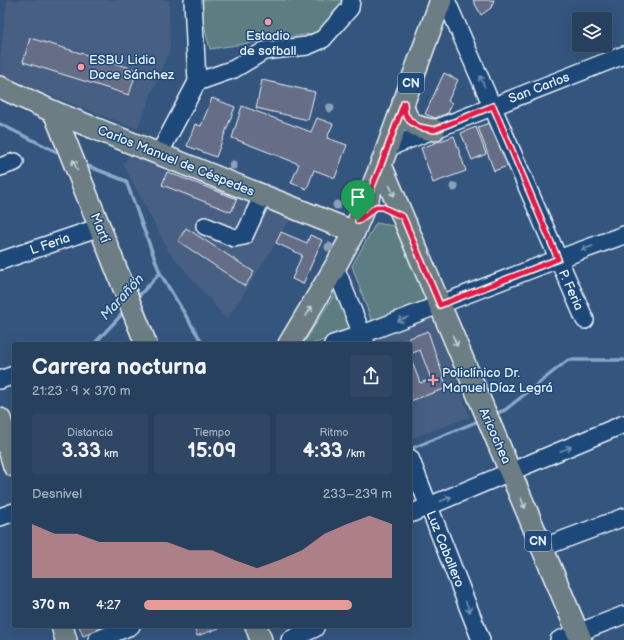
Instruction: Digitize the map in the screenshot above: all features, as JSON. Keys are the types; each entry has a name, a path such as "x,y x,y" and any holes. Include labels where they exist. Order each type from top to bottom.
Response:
{"main road":[{"name":"CN","path":"290,342 335,267 356,226 384,157 441,0"},
{"name":"Carlos Manuel de Céspedes","path":"0,88 54,112 263,196 356,226"},
{"path":"404,103 405,114 410,121 419,127 434,130"},
{"name":"Martí","path":"54,112 145,342"},
{"path":"66,142 92,127"},
{"name":"Aricochea","path":"384,157 403,217 541,548 573,638"},
{"path":"356,226 376,207 382,207 403,217"},
{"path":"0,419 12,459"},
{"path":"63,628 66,640"},
{"path":"257,628 261,640"}],"street":[{"path":"159,154 197,82 193,0"},
{"path":"197,82 234,69 264,51 307,46 323,39 350,8 351,0"},
{"name":"P. Feria","path":"446,0 585,320"},
{"name":"San Carlos","path":"384,157 434,130 624,55"},
{"path":"205,226 234,238 244,236 263,196"},
{"name":"L Feria","path":"0,261 100,227"},
{"path":"346,342 365,339 440,305 624,235"},
{"path":"335,267 365,339"},
{"path":"0,380 12,376"},
{"path":"412,513 624,424"},
{"name":"Luz Caballero","path":"412,465 481,640"},
{"path":"0,517 12,513"},
{"path":"541,548 624,517"},
{"path":"573,638 624,614"},
{"path":"98,640 126,628"},
{"path":"290,640 315,628"}],"shaded area":[{"name":"ESBU Lidia Doce Sánchez","path":"7,0 169,0 170,49 137,129 0,76 0,58"},
{"path":"131,154 167,172 291,219 281,232 276,243 227,320 169,252 123,164"},
{"name":"Policlínico Dr. Manuel Díaz Legrá","path":"432,313 470,417 412,438 412,342 354,342"}],"green space":[{"name":"Estadio de sofball","path":"201,0 346,0 323,32 210,49 201,12"},
{"path":"376,223 394,226 427,301 372,322 352,266"},
{"path":"336,292 353,331 318,342 304,342"}],"building":[{"path":"473,0 494,0 491,8 481,15"},
{"path":"30,38 137,70 129,95 23,62"},
{"path":"444,73 458,80 448,101 452,103 448,113 435,118 425,114"},
{"path":"262,80 315,92 308,120 256,108"},
{"path":"212,98 235,107 216,157 187,146 195,124 201,126"},
{"path":"242,106 311,132 317,118 333,124 327,138 347,145 335,178 314,170 307,189 291,183 299,164 232,138"},
{"path":"498,120 513,164 494,171 478,127"},
{"path":"476,127 486,154 472,160 461,133"},
{"path":"454,136 466,171 433,183 421,148"},
{"path":"167,172 237,199 231,212 162,185"},
{"path":"186,228 254,272 245,286 178,241"},
{"path":"281,232 307,243 310,235 322,240 303,284 292,279 302,255 276,243"},
{"path":"428,331 447,388 412,400 412,361 420,383 431,379 420,350 412,353 412,342 398,342"},
{"path":"80,628 104,628 83,636"},
{"path":"194,628 219,628 197,636"}],"waterway":[{"path":"0,124 63,155"},
{"path":"83,164 126,181 160,273 202,342"},
{"name":"Marañón","path":"136,299 160,273"},
{"name":"Marañón","path":"96,342 125,311"},
{"name":"Marañón","path":"492,415 505,410 568,360 624,360"},
{"name":"Marañón","path":"412,448 481,420"},
{"name":"Marañón","path":"7,422 12,421"}],"place":[{"name":"Estadio de sofball","path":"268,22"},
{"name":"ESBU Lidia Doce Sánchez","path":"81,67"},
{"name":"Policlínico Dr. Manuel Díaz Legrá","path":"433,380"}],"route":[{"path":"404,103 405,114 410,121 419,127 434,130 493,106 558,259 440,305 403,217 382,207 376,207 358,221 404,103"}]}
